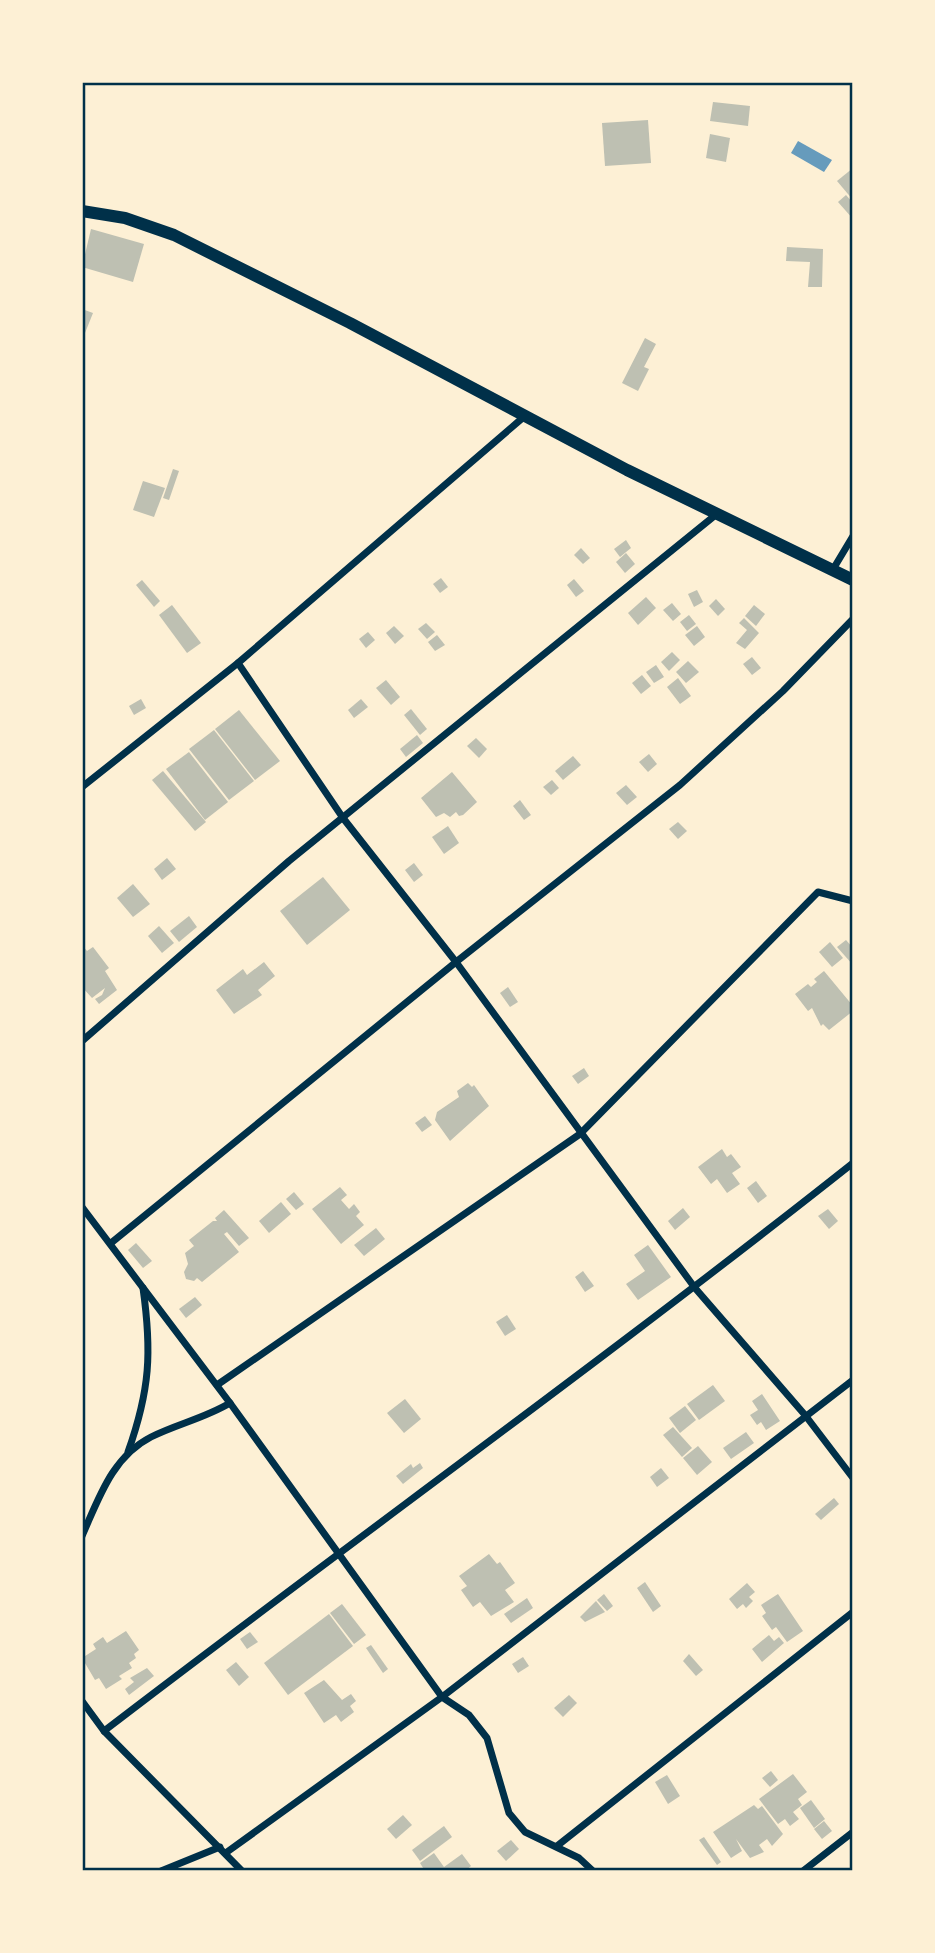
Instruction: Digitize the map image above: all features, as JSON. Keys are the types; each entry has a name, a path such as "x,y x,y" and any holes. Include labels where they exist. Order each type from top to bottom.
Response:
{"main road":[{"path":"82,211 125,218 174,235 526,415 627,470 853,580"}],"street":[{"path":"82,788 238,663 526,415"},
{"path":"82,1041 343,818 718,512"},
{"path":"832,571 853,536"},
{"path":"111,1244 456,962 680,785 783,691 853,619"},
{"path":"238,663 343,818 456,962 695,1288 804,1415 853,1478"},
{"path":"217,1385 580,1134 818,892 853,901"},
{"path":"104,1731 336,1553 695,1288 853,1163"},
{"path":"82,1207 217,1385 442,1698 470,1715 487,1738 509,1813 525,1832 546,1844 557,1846 593,1871"},
{"path":"128,1452 141,1415 148,1372 150,1341 142,1286"},
{"path":"161,1871 223,1849 442,1698 804,1415 853,1380"},
{"path":"82,1536 107,1479 128,1452 152,1436 207,1416 230,1403"},
{"path":"557,1846 853,1612"},
{"path":"82,1702 104,1731 242,1871"},
{"path":"803,1871 853,1832"}],"water":[{"path":"798,141 832,160 824,172 791,153"}],"building":[{"path":"713,102 750,106 748,126 710,121"},
{"path":"648,120 651,163 605,166 602,123"},
{"path":"710,134 730,138 726,162 706,158"},
{"path":"853,168 853,200 837,181"},
{"path":"846,195 853,203 853,219 838,202"},
{"path":"91,229 144,244 133,282 82,267"},
{"path":"787,247 823,249 822,287 808,287 810,262 786,261"},
{"path":"82,309 93,313 85,333 82,332"},
{"path":"645,338 656,344 644,367 649,369 638,391 622,383"},
{"path":"173,469 179,471 169,500 163,498"},
{"path":"143,481 165,488 154,517 133,510"},
{"path":"626,540 631,548 620,557 614,549"},
{"path":"581,548 590,558 583,564 574,555"},
{"path":"626,553 635,564 625,573 616,562"},
{"path":"441,578 448,587 440,593 433,584"},
{"path":"574,579 584,591 576,597 567,585"},
{"path":"142,580 160,601 154,607 136,585"},
{"path":"697,590 703,602 694,607 688,594"},
{"path":"646,597 656,608 638,625 628,613"},
{"path":"716,599 725,609 718,616 709,606"},
{"path":"672,603 681,614 673,621 663,610"},
{"path":"172,605 201,643 187,653 159,615"},
{"path":"754,605 765,614 756,626 745,616"},
{"path":"689,615 696,624 687,631 680,622"},
{"path":"744,618 759,633 745,649 736,643 747,630 739,623"},
{"path":"426,623 435,632 427,639 418,629"},
{"path":"394,626 404,636 395,644 386,633"},
{"path":"697,626 705,637 694,646 685,635"},
{"path":"368,632 375,640 366,648 359,639"},
{"path":"437,635 445,645 435,651 428,642"},
{"path":"672,652 680,660 669,671 661,662"},
{"path":"752,657 761,668 752,675 743,664"},
{"path":"688,661 699,672 686,683 676,672"},
{"path":"656,665 664,677 654,683 646,672"},
{"path":"642,675 651,686 641,694 632,683"},
{"path":"678,678 691,696 680,704 667,687"},
{"path":"386,680 400,697 391,705 376,688"},
{"path":"141,699 146,708 134,715 129,706"},
{"path":"361,699 368,707 354,718 348,710"},
{"path":"411,709 427,729 420,735 404,715"},
{"path":"239,710 280,761 255,780 215,729"},
{"path":"214,730 254,781 229,800 189,749"},
{"path":"417,735 423,743 406,757 400,749"},
{"path":"476,738 487,749 479,758 467,746"},
{"path":"189,752 228,802 205,820 166,769"},
{"path":"649,754 657,764 648,772 639,762"},
{"path":"573,756 581,765 563,780 555,771"},
{"path":"163,771 206,822 195,831 152,780"},
{"path":"452,772 477,802 463,815 459,816 456,812 450,817 444,813 436,817 421,798"},
{"path":"552,780 559,788 551,795 543,787"},
{"path":"626,785 637,797 627,805 616,793"},
{"path":"520,800 531,815 524,820 513,806"},
{"path":"678,822 687,831 678,839 669,829"},
{"path":"448,826 459,843 444,854 432,837"},
{"path":"167,858 176,869 162,880 154,869"},
{"path":"414,863 423,875 414,882 405,870"},
{"path":"323,877 350,910 307,945 280,911"},
{"path":"133,884 150,904 133,917 117,898"},
{"path":"189,916 197,927 179,942 170,931"},
{"path":"159,926 174,943 162,953 148,936"},
{"path":"846,940 853,948 853,965 837,947"},
{"path":"830,942 843,958 832,967 819,952"},
{"path":"82,945 87,951 93,947 109,968 105,971 117,990 99,1004 95,999 102,995 105,988 92,998 82,987"},
{"path":"264,962 275,976 258,990 262,995 234,1014 216,990 243,969 247,975"},
{"path":"824,971 853,1006 853,1011 829,1030 823,1024 821,1026 812,1008 808,1011 795,994 808,984 811,987 817,982 814,979"},
{"path":"508,987 518,1002 510,1007 500,993"},
{"path":"584,1068 589,1076 578,1084 572,1076"},
{"path":"468,1083 472,1087 474,1085 489,1106 450,1141 435,1120 437,1112 459,1097 457,1091"},
{"path":"425,1116 432,1125 422,1132 415,1123"},
{"path":"722,1149 727,1157 731,1154 741,1167 732,1173 740,1184 727,1193 717,1179 711,1184 698,1167"},
{"path":"756,1181 767,1196 758,1203 747,1188"},
{"path":"340,1187 347,1195 341,1200 349,1209 354,1204 360,1212 356,1216 364,1225 341,1244 312,1209"},
{"path":"294,1192 304,1204 296,1210 286,1199"},
{"path":"281,1202 291,1214 269,1233 259,1221"},
{"path":"683,1208 690,1217 675,1230 668,1221"},
{"path":"828,1209 838,1221 829,1229 818,1216"},
{"path":"224,1210 249,1238 239,1246 227,1232 224,1234 239,1252 202,1282 197,1278 194,1281 186,1279 184,1272 188,1264 185,1253 194,1246 189,1240 213,1221 217,1221 215,1218"},
{"path":"376,1228 385,1239 364,1256 354,1245"},
{"path":"136,1243 152,1261 143,1268 128,1250"},
{"path":"648,1245 671,1277 638,1300 626,1284 645,1271 634,1255"},
{"path":"583,1271 594,1286 585,1292 575,1277"},
{"path":"195,1297 202,1305 186,1318 179,1309"},
{"path":"507,1315 516,1329 505,1336 496,1322"},
{"path":"713,1385 725,1401 699,1420 687,1404"},
{"path":"762,1394 780,1421 766,1430 761,1422 757,1425 750,1415 758,1410 752,1401"},
{"path":"405,1399 421,1419 404,1433 387,1413"},
{"path":"685,1406 696,1420 680,1433 669,1418"},
{"path":"673,1427 692,1448 682,1457 663,1435"},
{"path":"746,1432 754,1443 731,1459 723,1448"},
{"path":"698,1446 712,1462 697,1475 683,1458"},
{"path":"420,1463 423,1468 403,1484 396,1476 411,1464 413,1468"},
{"path":"661,1468 669,1478 657,1487 650,1477"},
{"path":"834,1498 839,1504 821,1520 815,1514"},
{"path":"489,1554 497,1564 500,1562 515,1583 505,1590 514,1602 491,1616 480,1602 473,1607 461,1590 467,1586 459,1576"},
{"path":"645,1582 661,1606 653,1612 637,1588"},
{"path":"747,1583 755,1592 749,1597 753,1601 746,1608 743,1604 737,1609 729,1599"},
{"path":"604,1594 613,1606 607,1611 597,1600"},
{"path":"778,1594 803,1631 787,1642 776,1627 772,1630 762,1616 766,1613 761,1605"},
{"path":"527,1598 533,1608 511,1623 504,1614"},
{"path":"596,1601 605,1612 585,1622 580,1617"},
{"path":"342,1604 366,1635 354,1644 330,1613"},
{"path":"329,1614 353,1646 288,1695 264,1663"},
{"path":"126,1631 139,1650 134,1654 136,1658 129,1663 132,1668 119,1676 122,1679 106,1689 99,1678 95,1680 82,1658 96,1649 93,1644 103,1637 107,1643"},
{"path":"250,1632 258,1642 247,1649 240,1639"},
{"path":"769,1635 774,1641 779,1637 784,1643 762,1662 752,1649"},
{"path":"371,1645 388,1669 383,1673 366,1648"},
{"path":"689,1654 703,1670 696,1676 683,1661"},
{"path":"523,1657 529,1666 518,1673 512,1664"},
{"path":"236,1662 249,1677 239,1686 226,1670"},
{"path":"147,1668 154,1676 129,1695 125,1689 134,1682 130,1678"},
{"path":"324,1680 342,1700 351,1694 356,1701 350,1706 354,1712 341,1722 336,1715 324,1723 304,1693"},
{"path":"569,1695 577,1703 563,1717 554,1708"},
{"path":"771,1771 778,1780 770,1787 762,1778"},
{"path":"793,1774 807,1792 798,1799 802,1805 793,1812 799,1819 790,1826 785,1819 778,1824 759,1799"},
{"path":"667,1775 680,1796 668,1804 655,1782"},
{"path":"811,1800 825,1819 814,1828 800,1808"},
{"path":"754,1805 758,1809 762,1806 783,1834 772,1846 767,1839 759,1845 764,1852 750,1858 736,1839 742,1851 731,1858 713,1832"},
{"path":"403,1815 412,1825 396,1839 387,1829"},
{"path":"824,1821 832,1831 822,1839 814,1829"},
{"path":"444,1826 452,1837 420,1861 412,1850"},
{"path":"704,1837 721,1862 717,1865 699,1840"},
{"path":"511,1840 519,1849 506,1861 497,1851"},
{"path":"434,1853 444,1867 462,1854 471,1866 465,1871 425,1871 420,1863"}]}
